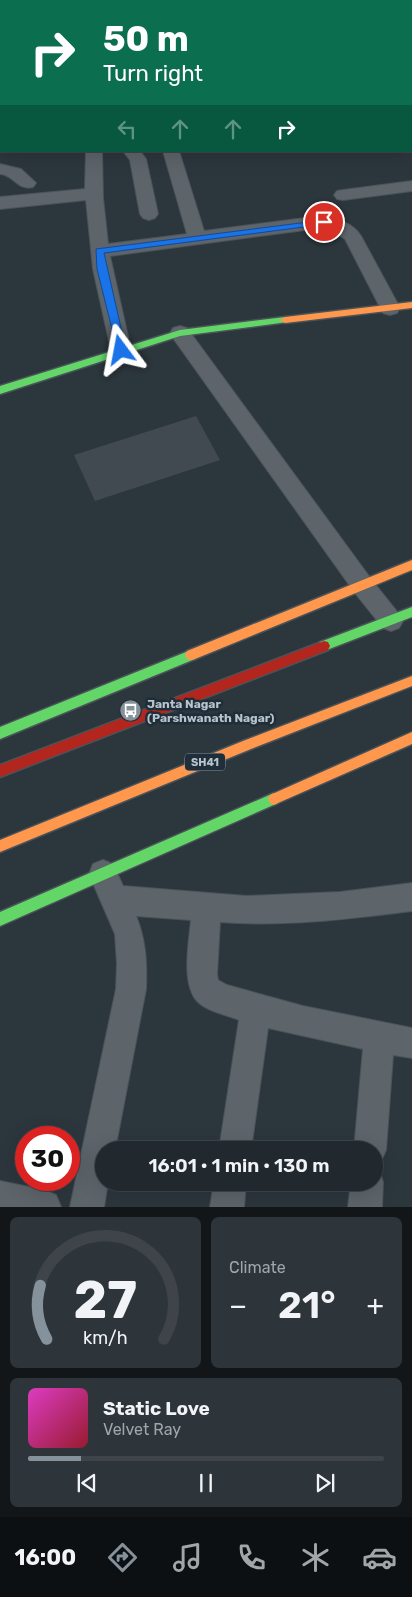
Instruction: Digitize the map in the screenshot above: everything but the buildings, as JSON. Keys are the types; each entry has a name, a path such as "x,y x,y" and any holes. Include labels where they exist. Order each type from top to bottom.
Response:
{"street":[{"path":"94,152 94,194 99,251 121,350"},
{"path":"132,152 138,159 149,214"},
{"path":"171,152 197,238"},
{"path":"0,170 11,170 18,173 26,183"},
{"path":"343,195 412,186"},
{"path":"0,203 94,194"},
{"path":"99,251 313,223 335,223 344,227 352,236 390,308"},
{"path":"0,390 121,350 180,333 412,305"},
{"path":"180,333 363,586 391,621"},
{"path":"0,733 363,586 412,564"},
{"path":"0,771 412,612"},
{"name":"SH41","path":"0,846 247,745 412,681"},
{"path":"0,919 108,887 412,738"},
{"path":"108,887 207,908 246,910 340,906 412,897"},
{"path":"87,1207 131,989 132,964 129,934 108,887"},
{"path":"207,908 201,977 207,990 216,997 256,1010 412,1043"},
{"path":"236,1141 256,1010"},
{"path":"371,1141 379,1036"},
{"path":"226,1207 229,1191"},
{"path":"365,1207 366,1191"},
{"path":"0,1198 44,1207"}],"traffic: fast":[{"path":"0,390 180,333 285,320"},
{"path":"324,646 412,612"},
{"path":"0,733 191,655"},
{"path":"0,919 274,799"}],"traffic: slow":[{"path":"285,320 412,305"},
{"path":"191,655 412,565"},
{"path":"0,846 247,745 412,681"},
{"path":"274,799 412,738"}],"traffic: jam":[{"path":"0,771 324,646"}],"place":[{"name":"Janta Nagar (Parshwanath Nagar)","path":"131,711"}],"route":[{"path":"121,350 99,251 324,222"}]}
